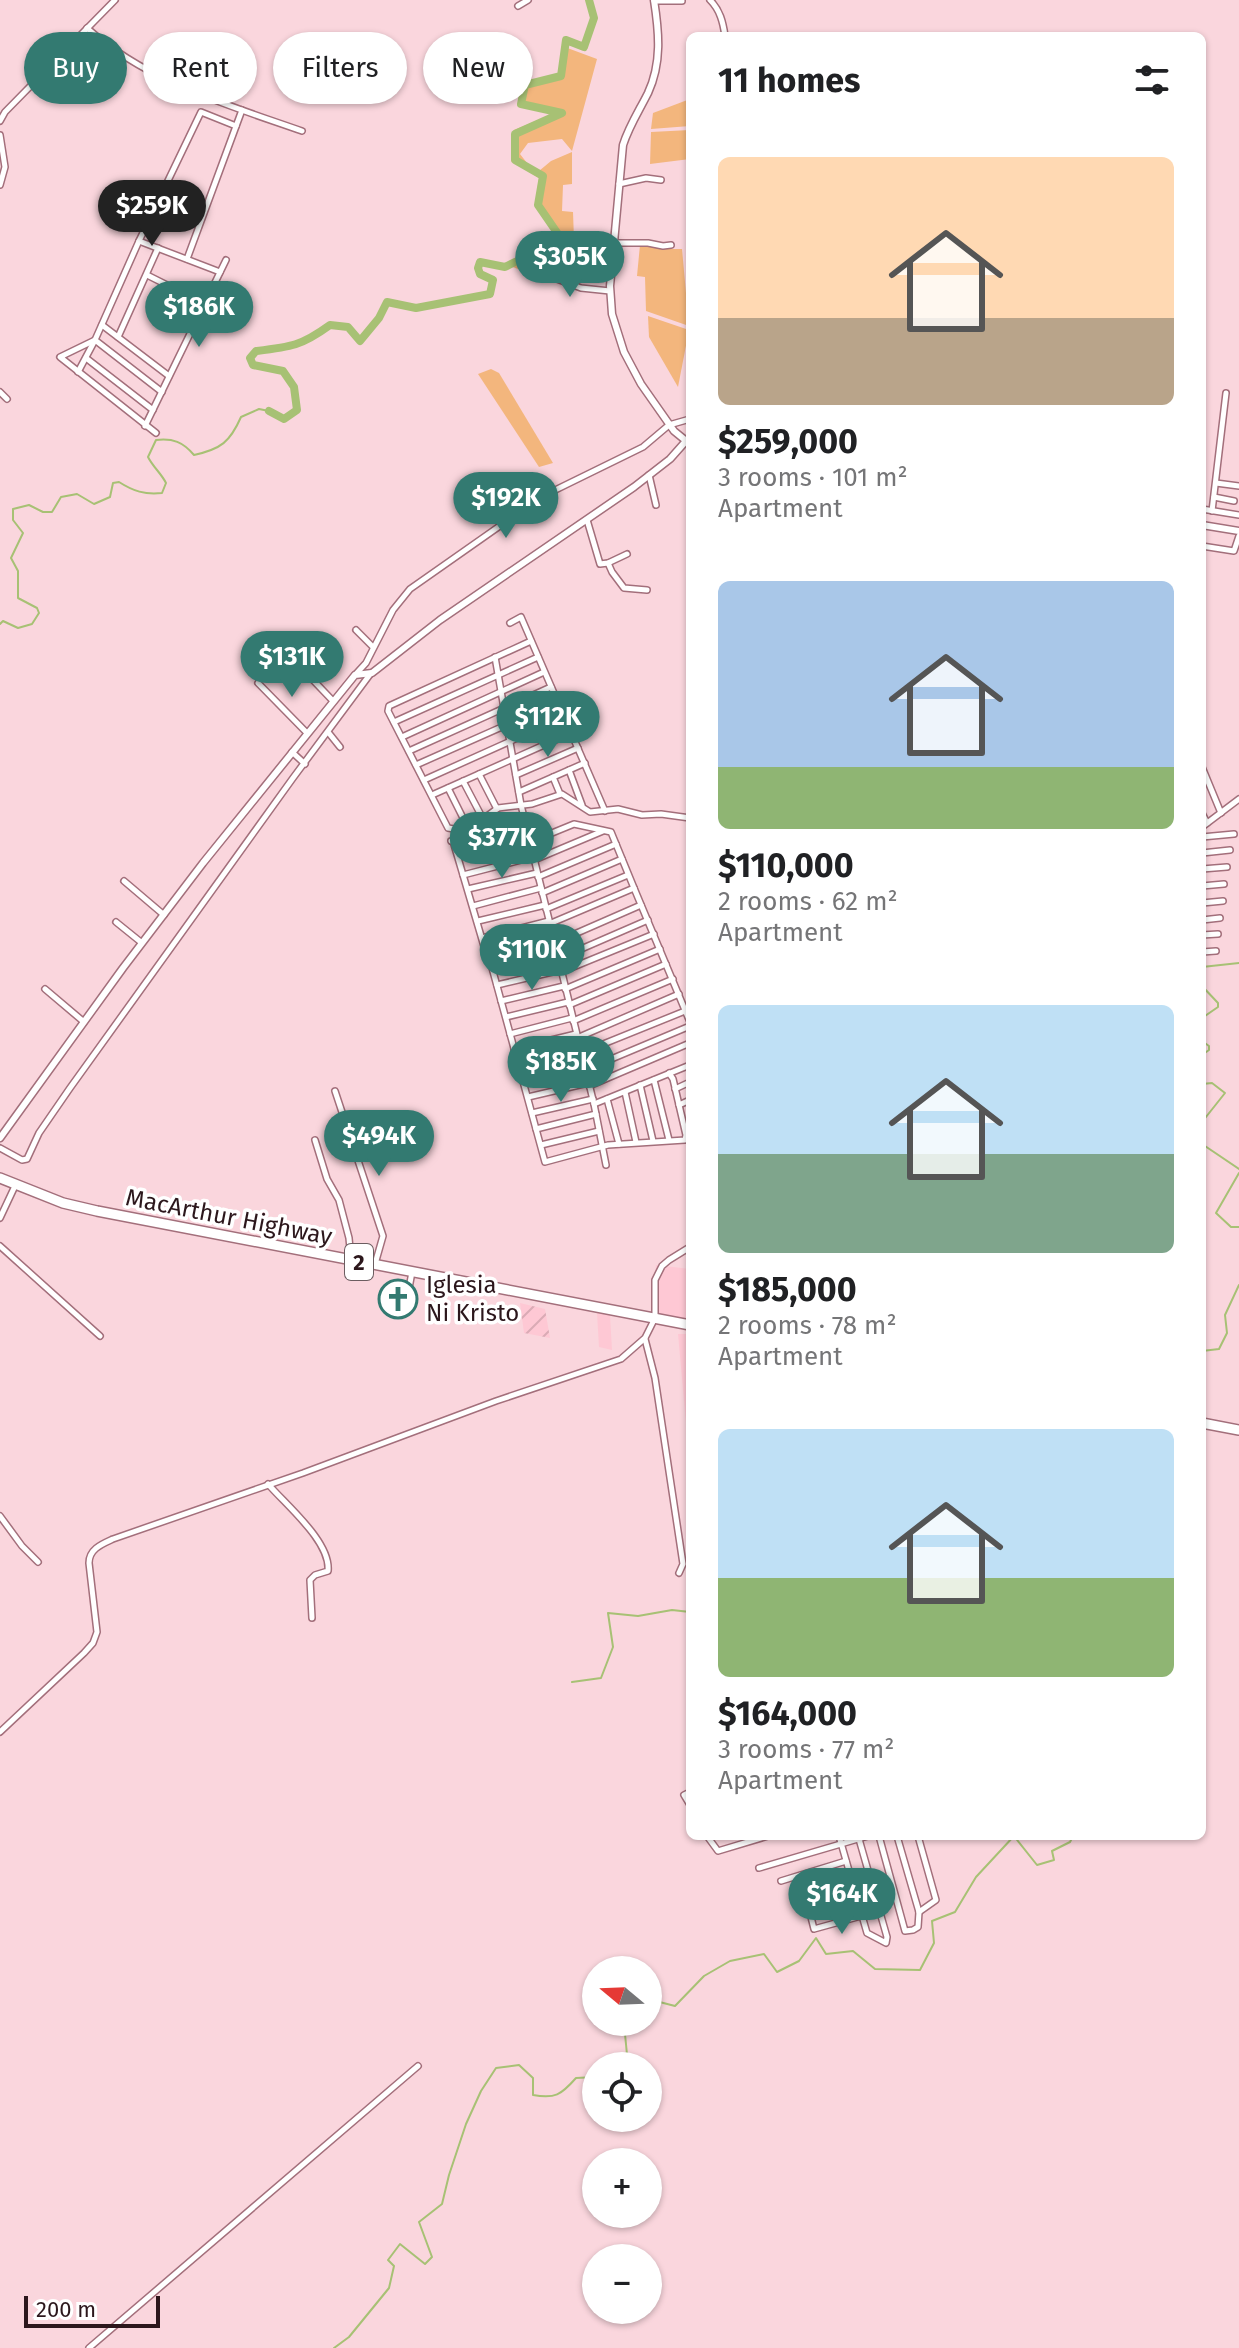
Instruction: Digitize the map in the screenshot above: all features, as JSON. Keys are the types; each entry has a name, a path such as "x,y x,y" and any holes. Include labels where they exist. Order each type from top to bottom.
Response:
{"highway":[{"name":"MacArthur Highway","path":"0,1178 63,1203 97,1211 686,1324"},
{"path":"1206,1424 1239,1430"}],"street":[{"path":"0,121 5,112 115,0"},
{"path":"518,6 528,0"},
{"path":"682,1 654,0 659,54 656,73 625,138 618,184 610,291 612,314 624,352 648,396 669,425 686,440"},
{"path":"710,0 717,7 724,32"},
{"path":"87,28 152,73 208,99 302,131"},
{"path":"187,259 242,110"},
{"path":"78,372 201,112 236,126"},
{"path":"0,135 5,163 0,185"},
{"path":"618,184 648,178 661,180"},
{"path":"139,241 220,272"},
{"path":"613,243 671,245"},
{"path":"118,337 158,248"},
{"path":"592,260 612,259"},
{"path":"145,426 226,260"},
{"path":"538,272 581,288 610,291"},
{"path":"147,275 205,304"},
{"path":"102,325 169,376"},
{"path":"95,340 60,357 156,433"},
{"path":"95,340 162,392"},
{"path":"86,358 153,410"},
{"path":"0,392 7,399"},
{"path":"1212,511 1226,393"},
{"path":"0,1138 142,943 366,663 393,610 410,589 541,497 643,447 669,425 686,420"},
{"path":"0,1148 22,1160 27,1159 39,1133 70,1088 372,673 440,620 649,475 686,444"},
{"path":"649,475 656,505"},
{"path":"1216,483 1239,486"},
{"path":"1214,497 1234,501"},
{"path":"1206,510 1239,515"},
{"path":"587,520 601,565 627,554"},
{"path":"1206,526 1239,534 1234,551 1206,547"},
{"path":"608,563 614,576 626,589 647,590"},
{"path":"510,623 521,617 605,811"},
{"path":"356,630 373,647"},
{"path":"531,641 389,706 388,711 448,828 467,826 497,809 532,804 560,794 565,794 590,812 618,809 642,815 686,817"},
{"path":"495,657 521,805 594,1102 606,1165"},
{"path":"394,722 538,657"},
{"path":"402,737 544,672"},
{"path":"355,675 372,673"},
{"path":"312,679 333,701"},
{"path":"258,683 307,733"},
{"path":"409,751 551,687"},
{"path":"416,765 558,702"},
{"path":"424,780 564,717"},
{"path":"328,732 340,747"},
{"path":"432,795 571,733"},
{"path":"516,775 578,748"},
{"path":"292,752 305,764"},
{"path":"519,792 585,763"},
{"path":"569,770 583,806"},
{"path":"479,774 497,809"},
{"path":"553,777 560,794"},
{"path":"1206,777 1221,813"},
{"path":"463,781 483,819"},
{"path":"448,788 467,826"},
{"path":"1206,824 1239,799"},
{"path":"525,823 452,841 493,970 545,1162 603,1146 686,1138 669,1073"},
{"path":"458,856 530,841 574,824 611,832 685,1011 580,1052 519,1065"},
{"path":"463,875 534,859 604,830"},
{"path":"1206,837 1234,834"},
{"path":"468,889 538,875 616,844"},
{"path":"1206,853 1230,850"},
{"path":"473,906 542,891 622,859"},
{"path":"1206,869 1227,867"},
{"path":"478,921 546,907 628,875"},
{"path":"124,881 164,915"},
{"path":"1206,886 1224,884"},
{"path":"482,938 549,922 634,888"},
{"path":"1206,903 1223,901"},
{"path":"488,953 553,940 642,905"},
{"path":"1206,920 1220,918"},
{"path":"493,970 557,956 648,920"},
{"path":"116,922 142,943"},
{"path":"497,985 561,971 654,934"},
{"path":"1206,935 1218,934"},
{"path":"501,1001 565,987 660,949"},
{"path":"1206,952 1216,951"},
{"path":"506,1017 569,1004 666,964"},
{"path":"510,1034 573,1019 673,979"},
{"path":"45,989 84,1022"},
{"path":"514,1049 577,1036 679,994"},
{"path":"523,1081 584,1068 686,1026"},
{"path":"528,1097 588,1085 686,1045"},
{"path":"532,1113 607,1099 686,1067"},
{"path":"654,1080 669,1140"},
{"path":"675,1089 686,1084"},
{"path":"640,1085 653,1141"},
{"path":"335,1091 383,1236 374,1265"},
{"path":"625,1092 636,1142"},
{"path":"607,1099 619,1144"},
{"path":"679,1105 686,1102"},
{"path":"536,1129 596,1114"},
{"path":"541,1145 599,1131"},
{"path":"315,1140 327,1179 339,1200 349,1238 351,1261"},
{"path":"0,1218 16,1185"},
{"path":"0,1246 100,1336"},
{"path":"0,1732 96,1639 89,1563 94,1550 113,1539 621,1359 645,1338 655,1318 658,1275 669,1260 686,1249"},
{"path":"405,1310 412,1272"},
{"path":"645,1338 655,1378 683,1564 679,1573"},
{"path":"268,1484 307,1527 325,1554 328,1571 310,1580 312,1618"},
{"path":"0,1516 38,1562"},
{"path":"710,1840 718,1851 755,1840"},
{"path":"840,1840 867,1933 886,1943 887,1937 859,1840"},
{"path":"759,1868 855,1840"},
{"path":"880,1840 905,1931 918,1927 919,1912 898,1840"},
{"path":"919,1840 936,1900 919,1912"},
{"path":"781,1881 846,1861"},
{"path":"851,1879 805,1893 809,1911 814,1929 861,1916"},
{"path":"809,1911 856,1897"},
{"path":"89,2348 418,2066"}],"shaded area":[{"path":"562,46 597,59 572,151 562,139 528,143 520,154 539,171 551,161 572,152 572,184 563,185 562,211 573,212 575,267 560,269 550,281 505,264 532,254 560,262 566,250 535,205 539,178 511,161 514,130 553,114 518,104 533,104 533,80 559,74"},
{"path":"686,101 686,126 651,129 653,113"},
{"path":"686,130 686,160 650,164 651,132"},
{"path":"653,243 669,249 682,249 686,325 646,311 645,277 637,276 640,245"},
{"path":"648,316 686,329 678,387 649,337"},
{"path":"491,369 499,373 553,463 539,467 478,374"},
{"path":"656,1265 686,1269 686,1319 651,1313"},
{"path":"520,1303 545,1309 550,1338 524,1333"},
{"path":"597,1313 610,1315 612,1350 599,1347"},
{"path":"678,1334 686,1334 686,1423"}],"waterway":[{"path":"269,411 284,419 297,410 294,387 283,371 253,365 250,358 256,351 295,344 330,325 348,327 360,341 379,318 387,302 416,308 490,294 493,280 480,274 480,262 505,267 534,257 563,266 569,250 538,205 543,176 515,160 515,134 562,113 521,104 525,85 561,76 566,40 584,47 594,18 589,0"},
{"path":"0,624 3,621 18,628 32,624 39,613 37,608 18,598 18,571 11,558 23,533 13,520 13,509 29,505 43,512 52,512 61,497 77,494 94,504 110,497 113,483 119,482 139,492 162,493 166,483 148,457 156,440 177,442 194,455 203,453 224,443 241,417 259,409 269,411"},
{"path":"1206,967 1239,963"},
{"path":"1206,990 1218,1003 1218,1007 1206,1015"},
{"path":"1206,1044 1209,1046 1206,1052"},
{"path":"1206,1084 1212,1083 1225,1093 1206,1117"},
{"path":"1206,1147 1239,1169"},
{"path":"1239,1173 1216,1213 1231,1227 1239,1227"},
{"path":"1206,1351 1219,1349 1227,1333 1225,1315 1239,1285"},
{"path":"572,1682 601,1678 613,1647 608,1613 638,1616 672,1610 686,1612"},
{"path":"662,2003 675,2006 704,1976 730,1961 764,1954 777,1972 799,1961 816,1938 826,1954 853,1951 875,1969 920,1970 934,1943 932,1921 955,1912 976,1877 1010,1840"},
{"path":"1017,1840 1037,1865 1054,1860 1052,1851 1071,1840"},
{"path":"625,2036 627,2052"},
{"path":"334,2348 349,2337 389,2288 394,2266 388,2260 400,2244 425,2264 432,2257 419,2222 442,2204 466,2124 496,2068 519,2065 533,2078 533,2095 541,2096 557,2094 576,2078 582,2078"}],"place":[{"name":"Iglesia Ni Kristo","path":"398,1299"}]}
